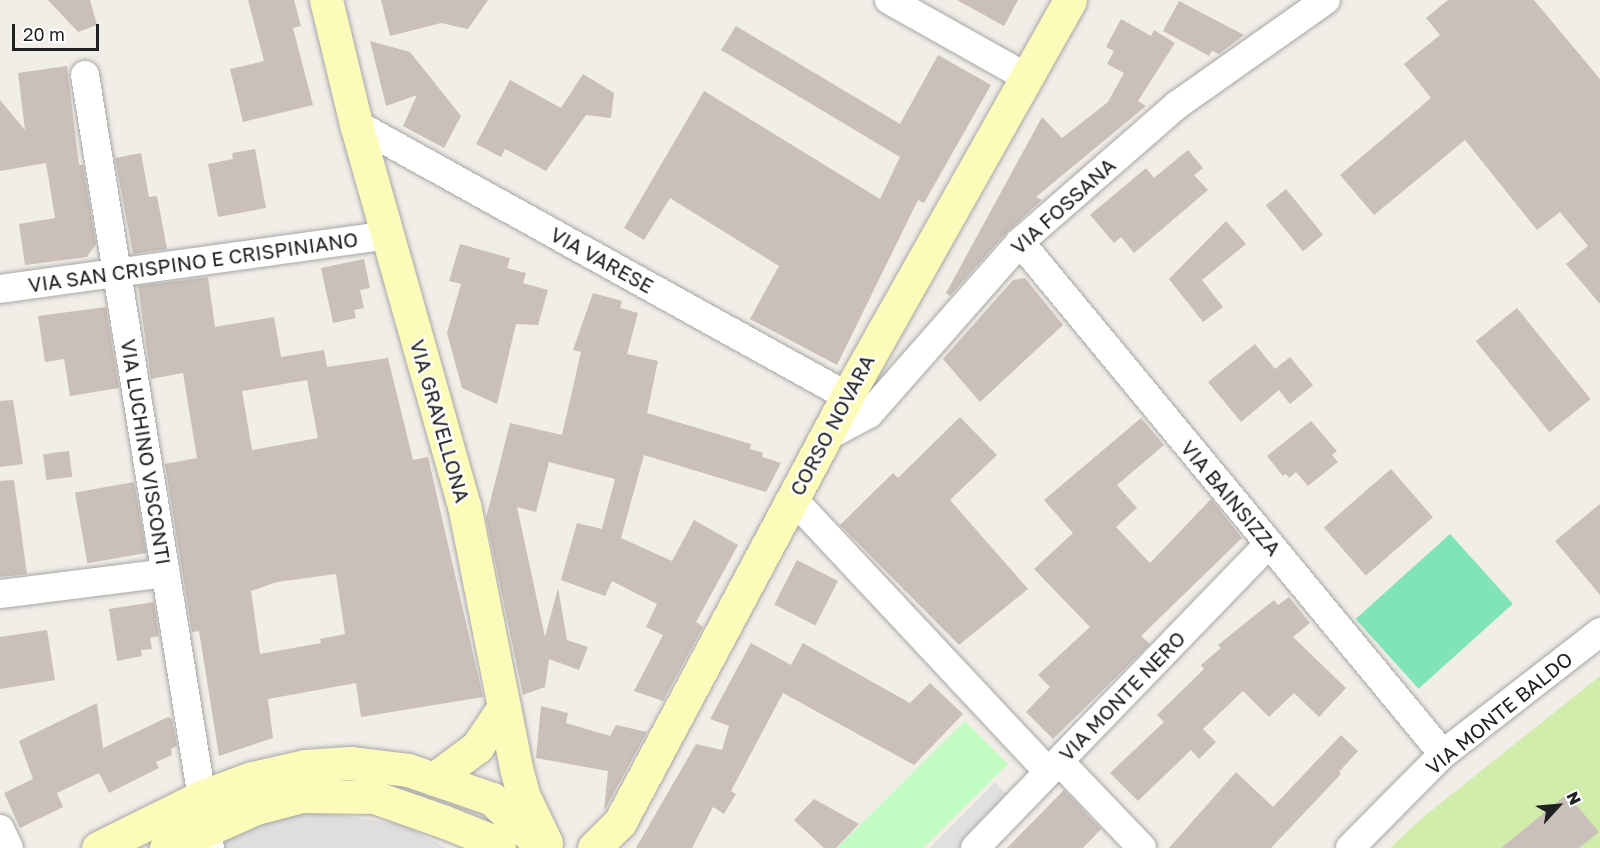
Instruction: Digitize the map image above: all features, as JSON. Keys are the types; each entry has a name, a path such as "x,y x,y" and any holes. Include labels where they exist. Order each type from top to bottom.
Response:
{"main road":[{"name":"VIA GRAVELLONA","path":"326,0 356,124 464,505 524,797 543,846"},
{"name":"CORSO NOVARA","path":"594,848 620,822 824,438 1070,0"},
{"path":"434,779 477,747 504,707"},
{"path":"98,848 203,796 252,778 305,766 350,763 408,770 492,799 543,846 566,837 594,848"},
{"path":"166,848 208,838 256,808 302,796 374,797 464,829 499,848"}],"street":[{"path":"890,0 1026,78"},
{"name":"VIA FOSSANA","path":"824,438 868,414 1020,242 1177,105 1326,0"},
{"name":"VIA LUCHINO VISCONTI","path":"85,75 208,838"},
{"name":"VIA VARESE","path":"356,124 847,396"},
{"name":"VIA SAN CRISPINO E CRISPINIANO","path":"0,289 117,275 387,235"},
{"name":"VIA BAINSIZZA","path":"1020,242 1443,754"},
{"path":"792,498 1053,766 1142,848"},
{"name":"VIA MONTE NERO","path":"975,848 1269,544"},
{"path":"0,594 166,573"},
{"name":"VIA MONTE BALDO","path":"1350,848 1443,754 1600,632"},
{"path":"0,830 9,848"}],"shaded area":[{"path":"995,782 1009,796 957,848 930,848"},
{"path":"278,811 339,815 403,825 447,848 201,848"}],"green space":[{"path":"1450,534 1513,604 1419,689 1356,619"},
{"path":"1600,676 1600,848 1390,848 1421,819"},
{"path":"965,721 1008,764 923,848 837,848"}],"building":[{"path":"48,0 90,0 97,25 78,32"},
{"path":"248,0 294,0 301,26 293,28 313,105 243,122 230,69 264,61"},
{"path":"381,0 488,0 468,29 441,23 390,36"},
{"path":"957,0 1018,0 1004,26"},
{"path":"1448,0 1534,0 1600,79 1600,304 1566,264 1588,246 1560,212 1537,230 1465,140 1374,215 1340,175 1431,98 1404,64 1440,35 1426,18"},
{"path":"1179,1 1244,35 1219,54 1212,51 1209,56 1163,31"},
{"path":"1121,19 1151,36 1154,30 1175,43 1138,101 1146,106 1036,197 1042,200 1008,231 950,296 946,293 1042,117 1062,138 1108,102 1124,73 1107,64 1114,51 1106,47"},
{"path":"736,26 900,124 938,55 991,85 924,203 918,200 837,365 750,319 779,266 670,198 644,240 624,228 704,91 880,199 900,157 721,50"},
{"path":"370,41 410,52 461,116 444,148 403,126 417,95 386,106"},
{"path":"67,66 79,165 83,165 96,244 87,257 25,265 19,224 55,218 46,163 0,171 0,100 25,130 18,73"},
{"path":"583,74 614,93 611,118 586,115 546,171 505,149 501,157 476,144 510,80 561,108"},
{"path":"255,149 266,208 218,217 208,164 233,159 232,153"},
{"path":"1188,150 1203,168 1194,175 1208,190 1134,253 1121,237 1114,243 1090,215 1146,168 1154,178"},
{"path":"141,153 149,197 157,196 167,249 133,254 115,158"},
{"path":"1286,189 1323,235 1303,251 1266,205"},
{"path":"1226,221 1246,244 1202,280 1223,307 1203,322 1169,279"},
{"path":"460,244 510,258 507,268 526,273 523,283 548,290 538,325 516,324 497,404 462,388 447,333 461,284 449,281"},
{"path":"364,259 370,288 360,290 364,308 354,310 356,318 333,323 321,268"},
{"path":"208,277 215,327 274,317 281,357 324,350 327,367 388,358 413,460 428,457 483,697 361,717 356,683 268,699 273,738 219,756 199,631 192,632 165,464 197,458 183,373 151,379 138,286","holes":["307,380 318,438 252,450 242,391","336,574 345,634 320,639 321,643 260,654 251,591 277,582"]},
{"path":"1025,278 1063,325 980,402 943,359 1013,280"},
{"path":"593,293 622,301 620,308 638,313 627,354 658,361 647,413 751,444 750,449 763,453 762,457 781,463 766,492 644,455 621,538 672,561 694,520 738,545 696,622 703,627 663,701 634,691 663,635 646,627 657,604 612,581 605,596 561,580 577,523 602,529 615,479 549,462 536,512 517,507 545,637 558,588 567,640 588,647 579,670 549,659 545,687 523,695 486,518 510,423 562,435 581,352 573,350"},
{"path":"106,307 119,388 70,396 64,359 45,362 38,316"},
{"path":"1517,308 1591,399 1549,432 1476,341"},
{"path":"1255,344 1275,369 1290,357 1313,385 1290,404 1279,390 1241,422 1208,382"},
{"path":"13,400 23,464 0,467 0,401"},
{"path":"960,417 997,455 950,500 1028,589 959,645 840,525 893,473 898,478"},
{"path":"1141,418 1164,445 1117,485 1137,508 1116,527 1150,563 1211,499 1242,538 1141,636 1150,644 1053,739 1026,712 1050,687 1038,675 1090,627 1034,569 1073,533 1044,500"},
{"path":"1311,421 1337,451 1332,455 1338,462 1308,486 1296,472 1289,478 1286,474 1283,476 1267,456"},
{"path":"69,451 72,477 46,480 43,454"},
{"path":"1391,469 1433,517 1366,576 1324,527"},
{"path":"14,480 27,574 0,577 0,481"},
{"path":"134,482 147,553 87,563 75,492"},
{"path":"1600,504 1600,595 1555,541"},
{"path":"797,560 838,581 815,625 774,605"},
{"path":"1289,597 1310,623 1293,637 1346,688 1319,717 1294,693 1269,717 1243,691 1203,729 1216,742 1199,759 1191,750 1138,801 1110,773 1164,722 1157,715 1204,669 1201,665 1221,648 1218,645 1274,600 1278,605"},
{"path":"154,602 159,636 150,638 152,649 141,650 142,656 117,661 109,609"},
{"path":"47,630 55,680 0,689 0,637"},
{"path":"751,643 791,665 803,643 910,703 930,683 963,714 914,765 783,693 731,791 736,794 724,814 713,807 692,848 636,848 696,744 722,750 729,726 710,719"},
{"path":"97,703 103,748 168,717 172,719 177,746 171,749 172,755 156,762 159,768 109,793 99,773 57,793 63,807 20,828 4,793 33,779 19,741"},
{"path":"541,706 568,713 566,723 610,736 616,725 647,732 604,811 608,771 536,758"},
{"path":"1341,735 1358,751 1339,772 1341,774 1271,848 1169,848 1236,772 1273,807"},
{"path":"1064,790 1101,829 1083,848 1007,848"},
{"path":"1567,794 1599,832 1579,848 1501,848"},
{"path":"814,799 859,824 836,848 824,848 794,820"}]}
